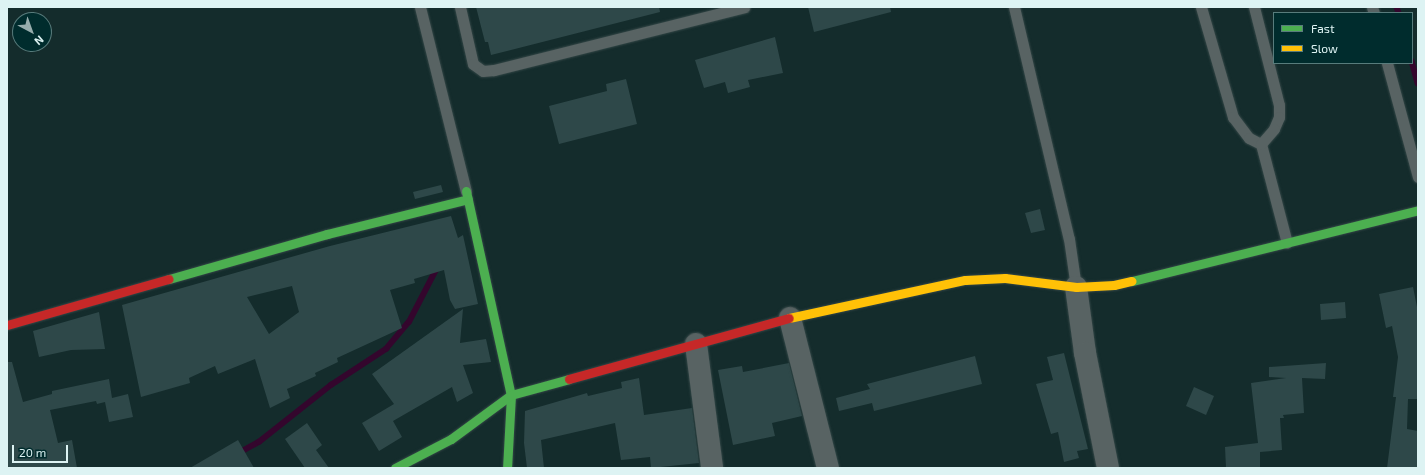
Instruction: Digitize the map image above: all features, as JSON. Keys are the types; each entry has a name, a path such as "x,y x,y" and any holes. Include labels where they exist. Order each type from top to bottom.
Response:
{"street":[{"path":"7,325 467,195 510,395 507,468"},
{"path":"395,468 450,439 510,395 790,318 965,280 1005,278 1076,287 1114,285 1418,210"},
{"path":"1076,287 1085,353 1108,468"},
{"path":"790,318 828,468"},
{"path":"696,344 712,468"}],"lane":[{"path":"420,7 467,195"},
{"path":"460,7 472,64 483,71 494,70 744,7"},
{"path":"1014,7 1069,239 1076,287"},
{"path":"1201,7 1233,117 1249,138 1261,144 1287,243"},
{"path":"1254,7 1279,105 1279,117 1274,129 1261,144"},
{"path":"1387,64 1418,176"}],"building":[{"path":"476,7 659,7 660,12 491,55 488,42 485,42"},
{"path":"808,7 890,7 891,12 814,32"},
{"path":"775,37 783,73 748,80 750,87 728,93 725,82 704,88 695,60"},
{"path":"626,79 637,124 559,144 549,106 607,91 606,84"},
{"path":"441,185 443,192 415,199 413,192"},
{"path":"1040,209 1045,230 1031,233 1025,213"},
{"path":"451,216 458,238 463,235 478,304 455,309 450,300 444,270 414,279 415,283 390,290 402,328 337,358 338,362 315,373 316,376 287,389 290,398 270,408 255,359 218,374 215,366 189,378 190,383 141,397 122,305 330,246","holes":["292,286 299,312 269,334 247,297"]},
{"path":"1413,287 1418,312 1418,399 1408,399 1407,429 1418,431 1418,468 1387,468 1396,397 1393,397 1398,357 1392,326 1386,328 1379,294"},
{"path":"1345,302 1346,318 1321,320 1320,304"},
{"path":"463,309 460,343 486,339 491,362 463,365 473,393 457,402 452,387 393,421 402,437 379,451 362,423 394,404 372,374"},
{"path":"99,312 105,349 71,350 39,357 33,331"},
{"path":"1064,353 1088,449 1077,451 1079,458 1064,462 1058,432 1051,434 1036,384 1053,380 1047,357"},
{"path":"975,356 982,384 874,411 872,403 839,411 836,398 870,389 867,384"},
{"path":"7,362 12,362 23,402 52,394 52,391 109,379 112,398 128,394 133,417 109,422 105,402 97,404 96,401 50,410 58,443 72,440 77,468 7,468"},
{"path":"789,363 802,416 772,423 775,436 733,445 718,370 742,366 743,372"},
{"path":"1326,363 1325,379 1302,378 1304,413 1283,415 1284,418 1280,418 1282,450 1260,452 1260,468 1226,468 1225,447 1258,443 1251,383 1286,378 1269,377 1269,367"},
{"path":"639,378 644,415 692,408 699,463 651,468 650,457 621,460 615,423 541,440 544,468 527,468 524,443 525,411 587,393 588,396 622,388 621,382"},
{"path":"1194,387 1214,396 1206,415 1186,406"},
{"path":"307,423 322,445 316,450 329,468 305,468 285,439"},
{"path":"238,440 254,468 190,468"}],"waterway":[{"path":"1397,7 1399,12"},
{"path":"1413,64 1418,83"},
{"path":"237,454 259,442 331,385 386,349 409,322 438,266"}],"traffic: fast":[{"path":"466,191 511,395 507,468"},
{"path":"169,279 327,234 468,199"},
{"path":"1132,281 1418,210"},
{"path":"395,468 451,439 511,395 569,379"}],"traffic: slow":[{"path":"789,318 965,280 1005,278 1076,287 1114,285 1132,281"}],"traffic: jam":[{"path":"7,325 169,279"},
{"path":"569,379 789,318"}]}
